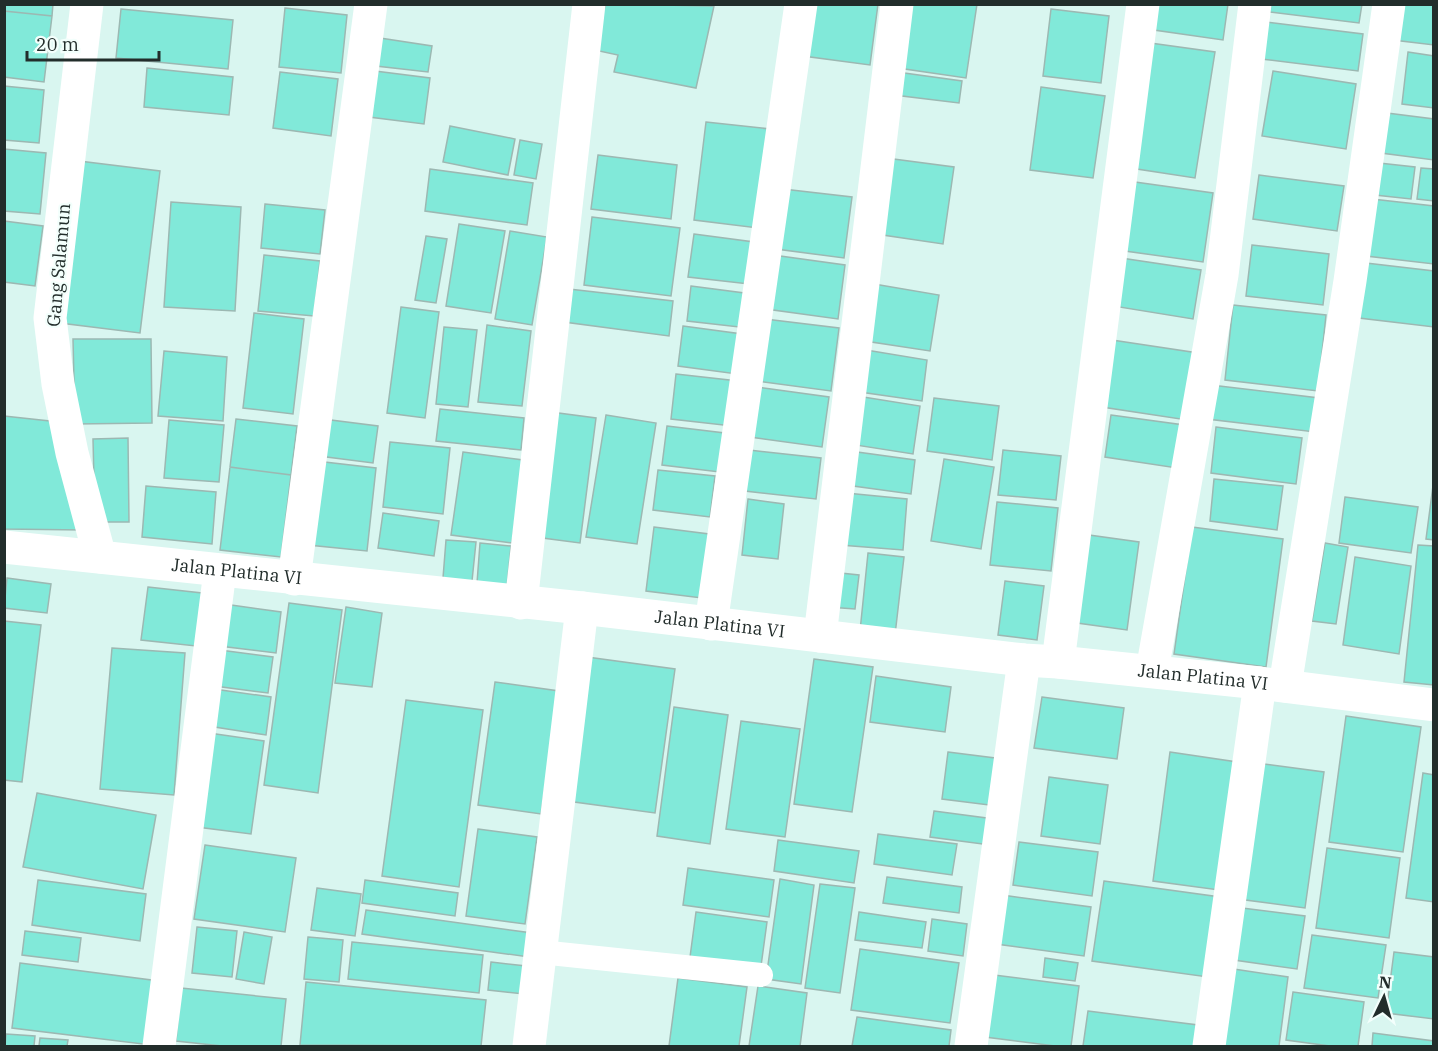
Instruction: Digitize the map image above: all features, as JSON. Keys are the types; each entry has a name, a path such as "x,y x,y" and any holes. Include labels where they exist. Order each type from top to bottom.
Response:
{"street":[{"name":"Gang Salamun","path":"87,4 50,318 58,384 72,453 100,557"},
{"path":"294,579 371,4"},
{"path":"521,603 589,4"},
{"path":"711,624 801,4"},
{"path":"820,636 897,4"},
{"path":"1058,662 1143,4"},
{"path":"1152,671 1222,275 1255,4"},
{"path":"1209,1047 1272,684 1350,281 1389,4"},
{"name":"Jalan Platina VI","path":"4,547 582,608 1024,660 1272,684 1434,705"},
{"path":"159,1047 220,571"},
{"path":"529,1047 582,608"},
{"path":"971,1047 1024,660"}],"lane":[{"path":"540,952 761,975"}],"building":[{"path":"4,4 53,4 52,16 4,11"},
{"path":"606,4 714,6 696,88 614,72 618,55 590,49"},
{"path":"810,4 878,4 870,65 803,56"},
{"path":"906,4 977,4 966,78 898,68"},
{"path":"1150,4 1228,4 1223,40 1147,29"},
{"path":"1271,4 1362,4 1359,23 1270,12"},
{"path":"1398,4 1434,5 1434,45 1393,40"},
{"path":"285,8 347,15 341,73 279,67"},
{"path":"121,9 233,20 228,69 116,58"},
{"path":"1051,9 1109,16 1101,83 1043,76"},
{"path":"4,11 52,16 44,82 4,77"},
{"path":"1266,22 1363,34 1358,71 1261,59"},
{"path":"380,38 432,46 428,72 376,66"},
{"path":"1143,42 1215,52 1195,178 1124,167"},
{"path":"1408,52 1434,56 1434,108 1402,104"},
{"path":"147,68 233,77 229,115 144,107"},
{"path":"367,70 430,78 424,124 361,116"},
{"path":"1273,71 1356,84 1346,149 1262,136"},
{"path":"280,72 338,79 331,136 273,128"},
{"path":"897,72 962,81 959,103 894,95"},
{"path":"4,86 44,90 39,143 4,140"},
{"path":"1041,87 1105,96 1093,178 1030,170"},
{"path":"1387,113 1434,119 1434,160 1381,153"},
{"path":"706,122 770,129 758,228 694,220"},
{"path":"450,126 515,139 508,175 443,162"},
{"path":"520,140 542,144 536,179 514,175"},
{"path":"4,149 46,153 40,214 4,211"},
{"path":"598,155 677,165 671,219 591,209"},
{"path":"886,158 954,167 943,244 876,234"},
{"path":"79,161 160,171 140,333 60,323"},
{"path":"1379,163 1415,167 1411,199 1375,195"},
{"path":"1421,168 1434,169 1434,201 1417,199"},
{"path":"430,169 533,183 527,225 425,211"},
{"path":"1259,175 1344,186 1337,231 1253,219"},
{"path":"1128,181 1213,193 1203,262 1118,250"},
{"path":"783,189 852,197 844,258 776,249"},
{"path":"1372,199 1434,206 1434,264 1366,256"},
{"path":"171,202 241,207 235,311 164,307"},
{"path":"265,204 325,210 320,254 261,248"},
{"path":"592,217 680,228 671,296 584,285"},
{"path":"4,221 43,226 35,286 4,282"},
{"path":"459,224 505,231 491,313 446,306"},
{"path":"510,231 547,237 532,325 495,319"},
{"path":"694,234 754,242 749,284 688,277"},
{"path":"426,236 447,239 436,303 415,300"},
{"path":"1252,245 1329,254 1323,305 1246,296"},
{"path":"264,255 320,261 314,316 258,311"},
{"path":"773,255 845,265 838,319 766,309"},
{"path":"1121,258 1201,270 1193,319 1113,306"},
{"path":"1366,263 1434,271 1434,327 1359,318"},
{"path":"874,284 939,295 930,351 865,341"},
{"path":"691,286 752,294 748,328 687,321"},
{"path":"569,289 673,301 669,336 564,322"},
{"path":"1233,305 1326,315 1318,391 1225,380"},
{"path":"401,307 439,312 425,418 387,413"},
{"path":"254,313 304,319 293,414 243,408"},
{"path":"765,319 839,328 831,391 757,381"},
{"path":"487,325 531,331 522,406 478,402"},
{"path":"683,326 742,334 737,374 678,366"},
{"path":"444,327 477,330 468,407 436,404"},
{"path":"73,339 151,339 152,423 75,424"},
{"path":"1112,340 1198,353 1187,420 1102,407"},
{"path":"860,349 927,360 922,401 853,391"},
{"path":"164,351 227,357 223,421 158,416"},
{"path":"676,374 738,381 732,426 671,419"},
{"path":"1211,385 1319,398 1315,432 1207,419"},
{"path":"756,387 829,397 822,447 750,437"},
{"path":"857,396 920,406 913,454 849,444"},
{"path":"934,398 999,406 992,460 927,451"},
{"path":"440,409 524,418 521,450 436,441"},
{"path":"551,412 596,418 580,543 535,537"},
{"path":"606,415 656,423 637,544 586,537"},
{"path":"1111,415 1184,425 1177,468 1105,457"},
{"path":"4,416 59,422 83,530 4,529"},
{"path":"236,419 297,426 291,475 230,467"},
{"path":"323,419 378,426 373,463 319,456"},
{"path":"169,420 224,425 219,482 164,478"},
{"path":"667,426 733,434 728,473 662,465"},
{"path":"1216,427 1302,438 1296,484 1211,473"},
{"path":"128,438 129,522 95,522 93,439"},
{"path":"390,442 450,448 443,514 383,507"},
{"path":"749,450 821,458 816,499 745,491"},
{"path":"1003,450 1061,456 1056,500 998,495"},
{"path":"850,451 915,460 911,494 846,485"},
{"path":"463,452 523,460 512,543 451,535"},
{"path":"944,459 994,467 981,549 931,541"},
{"path":"316,461 376,468 367,551 308,545"},
{"path":"230,467 291,475 281,557 220,550"},
{"path":"658,470 715,476 710,517 653,510"},
{"path":"1434,478 1434,540 1426,539"},
{"path":"1214,479 1283,486 1277,530 1210,521"},
{"path":"146,486 216,492 212,544 142,537"},
{"path":"846,493 907,499 903,550 840,545"},
{"path":"1345,497 1418,507 1411,553 1339,543"},
{"path":"748,499 784,504 778,559 742,555"},
{"path":"997,502 1058,508 1051,571 990,565"},
{"path":"383,513 439,521 434,556 378,548"},
{"path":"654,527 717,535 710,599 646,591"},
{"path":"1192,527 1283,539 1266,667 1174,654"},
{"path":"1082,534 1139,542 1127,630 1070,622"},
{"path":"446,540 476,542 472,581 443,578"},
{"path":"480,543 511,546 507,586 477,583"},
{"path":"1325,543 1348,547 1336,624 1312,621"},
{"path":"1418,545 1434,546 1434,685 1404,682"},
{"path":"868,553 904,557 895,635 860,631"},
{"path":"1355,557 1411,566 1399,654 1343,645"},
{"path":"831,572 859,575 855,609 828,607"},
{"path":"7,578 51,584 47,613 4,608"},
{"path":"1005,581 1044,586 1037,640 998,635"},
{"path":"148,587 202,593 196,646 141,640"},
{"path":"217,603 281,612 276,653 211,645"},
{"path":"289,603 342,610 318,793 264,785"},
{"path":"346,607 382,613 372,687 335,683"},
{"path":"4,621 41,625 22,782 4,780"},
{"path":"112,648 185,653 174,795 100,789"},
{"path":"212,649 273,657 268,693 207,685"},
{"path":"587,657 675,669 655,813 567,801"},
{"path":"814,659 873,667 852,812 794,804"},
{"path":"876,676 951,687 945,732 870,722"},
{"path":"495,682 559,691 541,814 478,805"},
{"path":"207,688 271,697 266,735 202,725"},
{"path":"1042,697 1124,708 1117,759 1034,748"},
{"path":"406,700 483,710 459,887 382,876"},
{"path":"674,707 728,715 710,844 657,836"},
{"path":"1346,716 1421,727 1403,852 1329,842"},
{"path":"741,721 800,729 785,837 726,829"},
{"path":"202,732 264,741 251,834 189,826"},
{"path":"948,752 1003,759 997,806 942,799"},
{"path":"1170,752 1237,762 1219,890 1153,881"},
{"path":"1256,763 1324,772 1305,908 1238,899"},
{"path":"1423,773 1434,775 1434,902 1406,898"},
{"path":"1049,777 1108,785 1100,844 1041,836"},
{"path":"37,793 156,815 143,889 23,867"},
{"path":"934,811 994,819 990,845 930,837"},
{"path":"478,829 537,837 525,924 466,916"},
{"path":"878,834 957,844 952,875 874,864"},
{"path":"778,840 859,851 854,883 774,871"},
{"path":"1019,842 1098,852 1092,896 1013,885"},
{"path":"205,845 296,858 285,932 194,919"},
{"path":"1327,848 1400,858 1389,938 1316,928"},
{"path":"688,868 774,880 769,917 683,905"},
{"path":"887,877 962,887 959,913 883,903"},
{"path":"780,879 814,885 801,984 766,979"},
{"path":"38,880 146,894 140,941 32,925"},
{"path":"365,880 458,893 455,916 362,903"},
{"path":"1104,881 1220,897 1208,977 1092,961"},
{"path":"820,884 855,888 840,993 805,988"},
{"path":"317,888 361,894 355,936 311,930"},
{"path":"1002,895 1091,907 1084,956 996,944"},
{"path":"1234,907 1305,916 1297,969 1227,959"},
{"path":"366,910 532,933 529,957 362,934"},
{"path":"696,912 767,922 761,966 690,957"},
{"path":"859,912 926,922 922,948 855,940"},
{"path":"932,919 967,924 963,956 928,951"},
{"path":"197,927 237,931 232,977 192,973"},
{"path":"25,931 81,938 78,962 22,955"},
{"path":"244,932 272,937 264,984 236,979"},
{"path":"1312,935 1386,945 1378,998 1304,988"},
{"path":"308,937 343,940 339,982 304,979"},
{"path":"352,942 483,955 479,993 348,979"},
{"path":"860,949 959,963 950,1023 851,1010"},
{"path":"1394,952 1434,957 1434,1019 1386,1013"},
{"path":"1045,958 1078,963 1075,981 1043,977"},
{"path":"491,962 526,966 524,994 488,990"},
{"path":"20,963 159,981 151,1045 12,1028"},
{"path":"1227,968 1288,977 1279,1046 1216,1046"},
{"path":"994,975 1079,986 1071,1046 985,1037"},
{"path":"678,978 747,987 739,1046 669,1046"},
{"path":"306,982 486,1000 481,1046 300,1045"},
{"path":"758,986 807,993 800,1046 749,1046"},
{"path":"181,988 286,999 281,1046 222,1046 176,1041"},
{"path":"1293,992 1364,1002 1358,1046 1330,1046 1286,1040"},
{"path":"1088,1011 1198,1025 1195,1046 1083,1046"},
{"path":"857,1017 951,1030 949,1046 852,1046"},
{"path":"1373,1033 1434,1041 1433,1046 1372,1046"},
{"path":"6,1034 35,1036 34,1046 5,1046"},
{"path":"40,1038 68,1040 67,1046 39,1046"}]}
